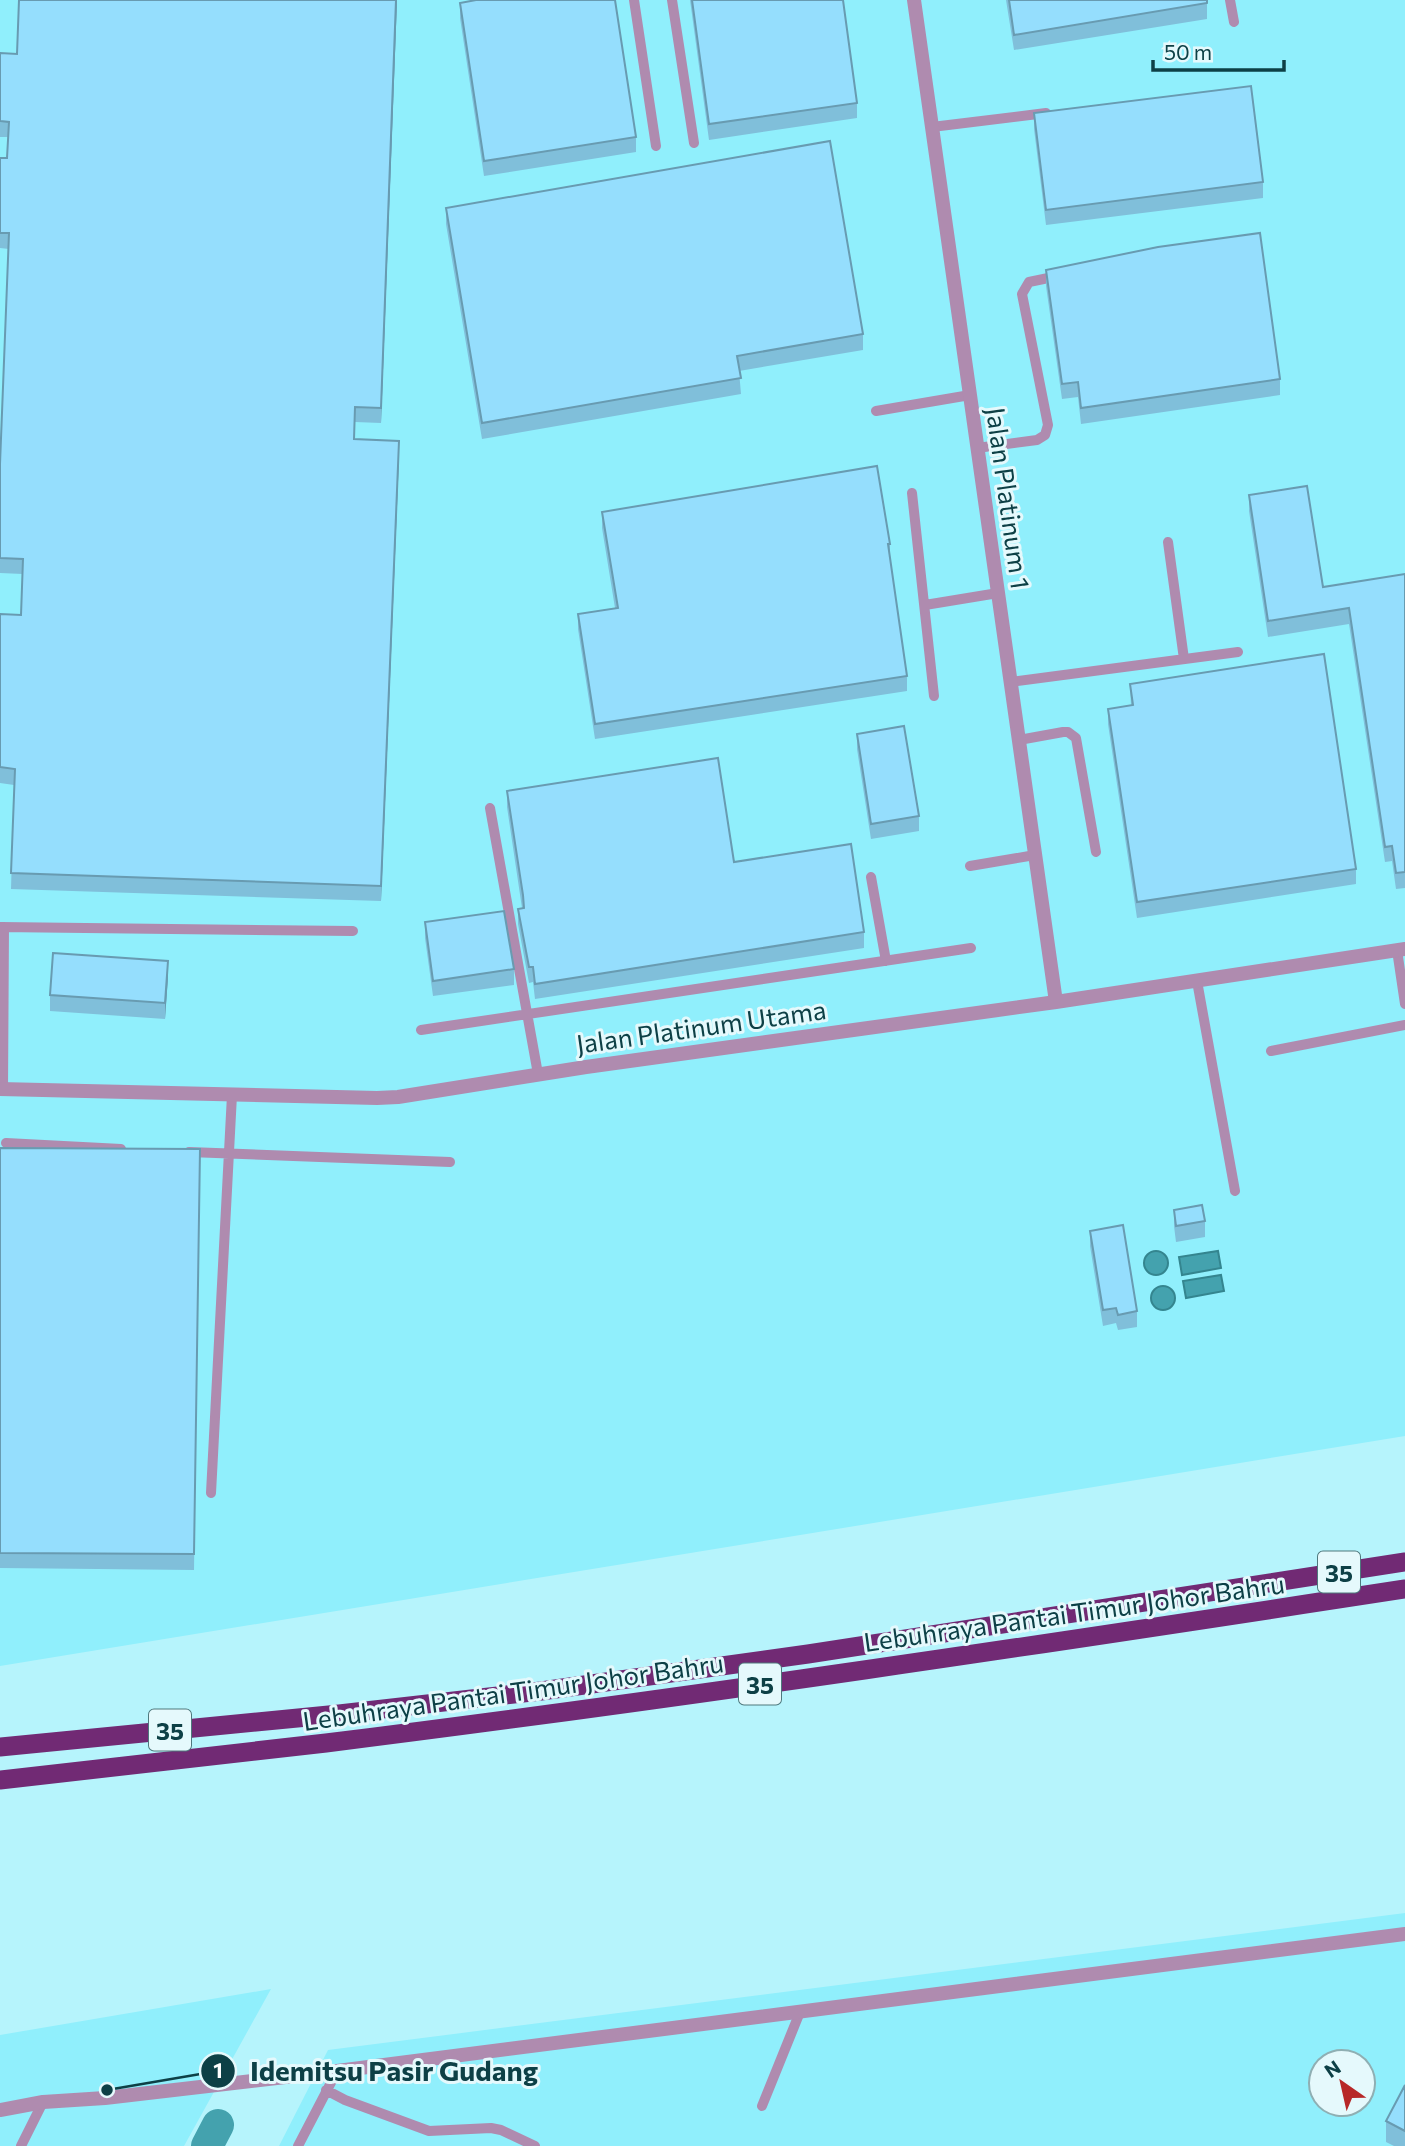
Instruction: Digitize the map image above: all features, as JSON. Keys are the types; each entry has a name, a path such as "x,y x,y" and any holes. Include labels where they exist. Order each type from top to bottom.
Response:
{"highway":[{"name":"Lebuhraya Pantai Timur Johor Bahru","path":"0,1746 326,1715 541,1691 808,1654 1405,1562"},
{"name":"Lebuhraya Pantai Timur Johor Bahru","path":"0,1780 324,1743 533,1715 952,1658 1405,1589"}],"street":[{"name":"Jalan Platinum 1","path":"914,0 1056,1002"},
{"name":"Jalan Platinum Utama","path":"2,1089 398,1097 538,1074 1056,1002 1401,950"},
{"path":"0,2110 43,2102 105,2098 337,2071 1405,1934"}],"lane":[{"path":"634,0 656,146"},
{"path":"673,0 694,143"},
{"path":"1230,0 1234,22"},
{"path":"932,127 1062,111"},
{"path":"977,448 1037,440 1045,435 1048,425 1022,294 1029,282 1070,273"},
{"path":"876,411 970,395"},
{"path":"912,493 934,696"},
{"path":"1168,542 1184,659"},
{"path":"926,605 998,593"},
{"path":"1010,682 1238,652"},
{"path":"1019,740 1063,732 1076,738 1096,852"},
{"path":"490,808 538,1074"},
{"path":"970,866 1035,855"},
{"path":"871,877 886,961"},
{"path":"2,1089 2,927 353,931"},
{"path":"421,1030 971,948"},
{"path":"1401,950 1405,1004"},
{"path":"1197,981 1235,1191"},
{"path":"1270,1051 1405,1026"},
{"path":"211,1493 232,1095"},
{"path":"6,1143 131,1150"},
{"path":"173,1152 450,1162"},
{"path":"762,2106 800,2012"},
{"path":"298,2146 337,2071"},
{"path":"327,2090 345,2100 429,2131 491,2128 535,2146"},
{"path":"22,2146 43,2102"}],"shaded area":[{"path":"0,0 1405,0 1405,1436 0,1666"},
{"path":"1156,1251 1165,1254 1168,1263 1165,1272 1156,1275 1147,1272 1144,1263 1147,1254"},
{"path":"1218,1251 1221,1268 1182,1275 1179,1257"},
{"path":"1221,1275 1224,1291 1186,1298 1183,1281"},
{"path":"1163,1286 1172,1289 1175,1298 1172,1307 1163,1310 1154,1307 1151,1298 1154,1289"},
{"path":"1405,1913 1405,2146 279,2146 328,2050"},
{"path":"271,1989 184,2146 0,2146 0,2035"}],"building":[{"path":"19,0 396,0 381,408 355,407 354,439 399,441 381,886 11,873 15,769 0,767 0,614 21,615 23,559 0,558 0,464 9,233 0,233 0,158 7,158 9,122 0,121 0,53 17,54"},
{"path":"476,0 615,0 636,137 484,161 460,3"},
{"path":"692,0 843,0 857,103 709,124"},
{"path":"1009,0 1207,0 1207,3 1014,35"},
{"path":"1251,86 1263,182 1046,210 1034,113"},
{"path":"830,141 863,334 737,356 741,378 482,423 446,208"},
{"path":"1260,233 1280,379 1081,408 1078,382 1062,384 1046,270 1158,247"},
{"path":"877,466 907,676 595,724 578,614 618,608 602,512"},
{"path":"1307,486 1323,587 1405,574 1405,872 1396,873 1392,846 1385,847 1349,608 1268,621 1249,495"},
{"path":"1324,654 1356,869 1137,902 1108,709 1133,705 1130,684"},
{"path":"904,726 919,816 871,824 857,734"},
{"path":"718,758 734,862 851,844 864,932 535,984 518,909 524,908 523,895 507,791"},
{"path":"504,911 514,969 433,981 425,922"},
{"path":"53,953 168,961 165,1003 50,995"},
{"path":"0,1148 200,1149 194,1554 0,1553"},
{"path":"1202,1205 1205,1221 1176,1226 1174,1210"},
{"path":"1123,1225 1137,1311 1118,1315 1116,1308 1103,1310 1090,1231"},
{"path":"1405,2085 1405,2131 1386,2121"}],"waterway":[{"path":"207,2146 218,2125"}],"place":[{"name":"Idemitsu Pasir Gudang","path":"107,2090"}]}
